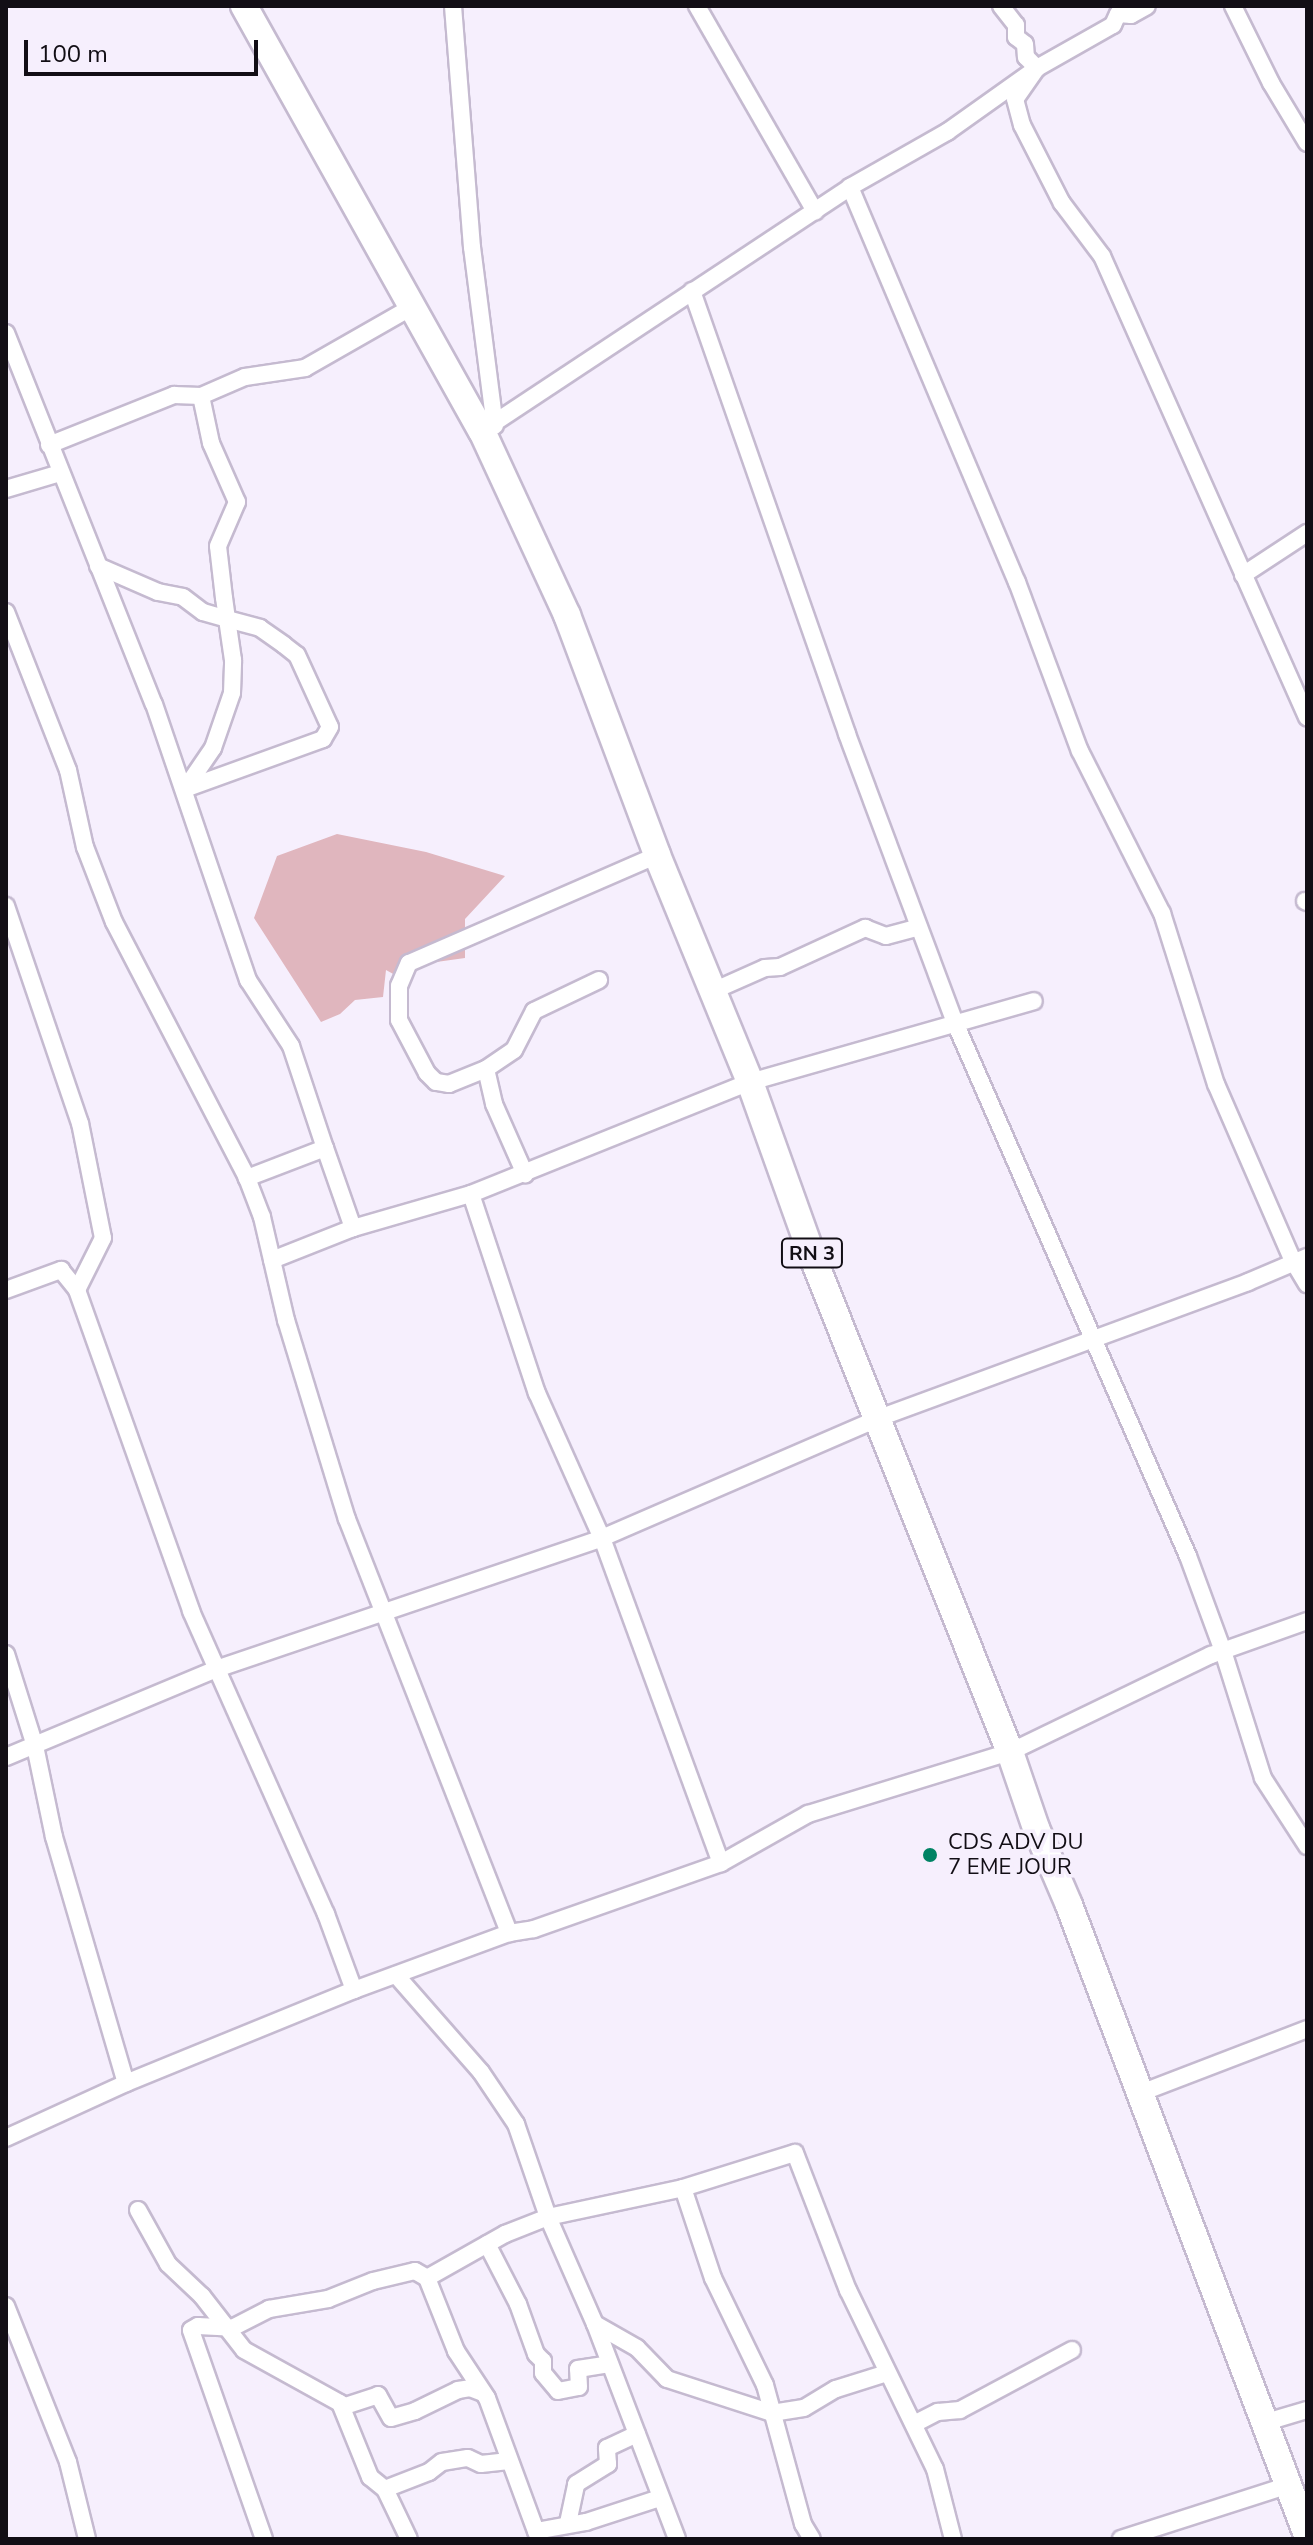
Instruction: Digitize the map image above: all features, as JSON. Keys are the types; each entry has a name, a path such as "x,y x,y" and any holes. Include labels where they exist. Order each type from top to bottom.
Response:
{"highway":[{"name":"RN 3","path":"244,6 412,307 489,428 567,615 657,855 750,1082 813,1258 1010,1752 1307,2535"}],"street":[{"path":"697,6 815,211"},
{"path":"1001,6 1016,25 1016,37 1025,44 1026,57 1037,68"},
{"path":"489,428 568,371 850,187 947,132 1037,68 1113,25 1118,14 1131,15 1147,6"},
{"path":"1233,6 1271,83 1307,143"},
{"path":"458,8 472,247 489,428"},
{"path":"1037,68 1015,99 1022,125 1062,203 1102,256 1307,717"},
{"path":"850,187 1017,582 1080,751 1162,913 1216,1084 1300,1259 1307,1284"},
{"path":"692,291 847,734 956,1025 1188,1556 1223,1651 1263,1778 1307,1846"},
{"path":"49,445 174,395 201,396 245,377 305,368 412,307"},
{"path":"6,333 185,789 197,838 248,980 291,1046 353,1228"},
{"path":"185,789 213,748 232,693 233,660 218,546 237,502 211,443 201,396"},
{"path":"6,489 60,473"},
{"path":"1243,575 1307,533"},
{"path":"98,566 158,592 183,597 203,612 260,628 297,655 330,727 323,739 185,789"},
{"path":"6,612 68,770 85,847 114,922 247,1178 347,1519 509,1933"},
{"path":"599,980 534,1011 514,1050 486,1069 449,1084 436,1082 427,1073 399,1020 397,1002 403,971 409,963 657,855"},
{"path":"6,906 80,1123 103,1238 77,1290"},
{"path":"713,991 765,968 780,967 865,928 886,936 919,927"},
{"path":"272,1260 353,1228 471,1194 525,1174 750,1082 1034,1001"},
{"path":"486,1069 494,1104 525,1174"},
{"path":"247,1178 325,1148"},
{"path":"471,1194 537,1393 602,1538 721,1863"},
{"path":"6,1757 219,1668 602,1538 879,1418 1248,1282 1300,1259"},
{"path":"6,1290 61,1270 77,1290 191,1611 326,1914 354,1990"},
{"path":"6,2138 126,2083 354,1990 509,1933 534,1929 721,1863 808,1814 1010,1752 1223,1651 1307,1621"},
{"path":"6,1654 35,1746 58,1851 126,2083"},
{"path":"396,1975 481,2072 516,2124 548,2217 595,2324 675,2538"},
{"path":"1138,2094 1307,2029"},
{"path":"427,2278 487,2244 548,2217 683,2188 795,2153 848,2290 935,2469 953,2539"},
{"path":"683,2188 713,2278 765,2385 803,2524 812,2539"},
{"path":"138,2210 168,2264 228,2328 244,2350 280,2367 342,2407 370,2477 385,2489 409,2539"},
{"path":"487,2244 518,2304 536,2354 543,2361 543,2373 558,2391 579,2387 578,2369 608,2364"},
{"path":"264,2539 191,2339 191,2330 198,2326 228,2328 269,2309 328,2299 373,2281 415,2271 427,2278 456,2351 483,2393 537,2535 568,2523 586,2522 660,2498"},
{"path":"6,2306 63,2450 87,2539"},
{"path":"595,2324 637,2348 667,2379 772,2413 804,2408 836,2389 887,2373"},
{"path":"914,2424 938,2412 960,2410 1072,2350"},
{"path":"342,2407 378,2395 391,2418 415,2411 458,2390 470,2388 483,2393"},
{"path":"1263,2423 1307,2410"},
{"path":"568,2523 576,2484 608,2464 607,2448 637,2434"},
{"path":"385,2489 429,2472 442,2462 468,2458 481,2464 509,2461"},
{"path":"1121,2539 1286,2486"}],"shaded area":[{"path":"337,834 426,852 505,876 465,919 465,958 422,964 406,981 386,970 383,997 355,1000 340,1014 321,1022 254,918 277,856"}],"place":[{"name":"CDS ADV DU 7 EME JOUR","path":"930,1855"}]}
